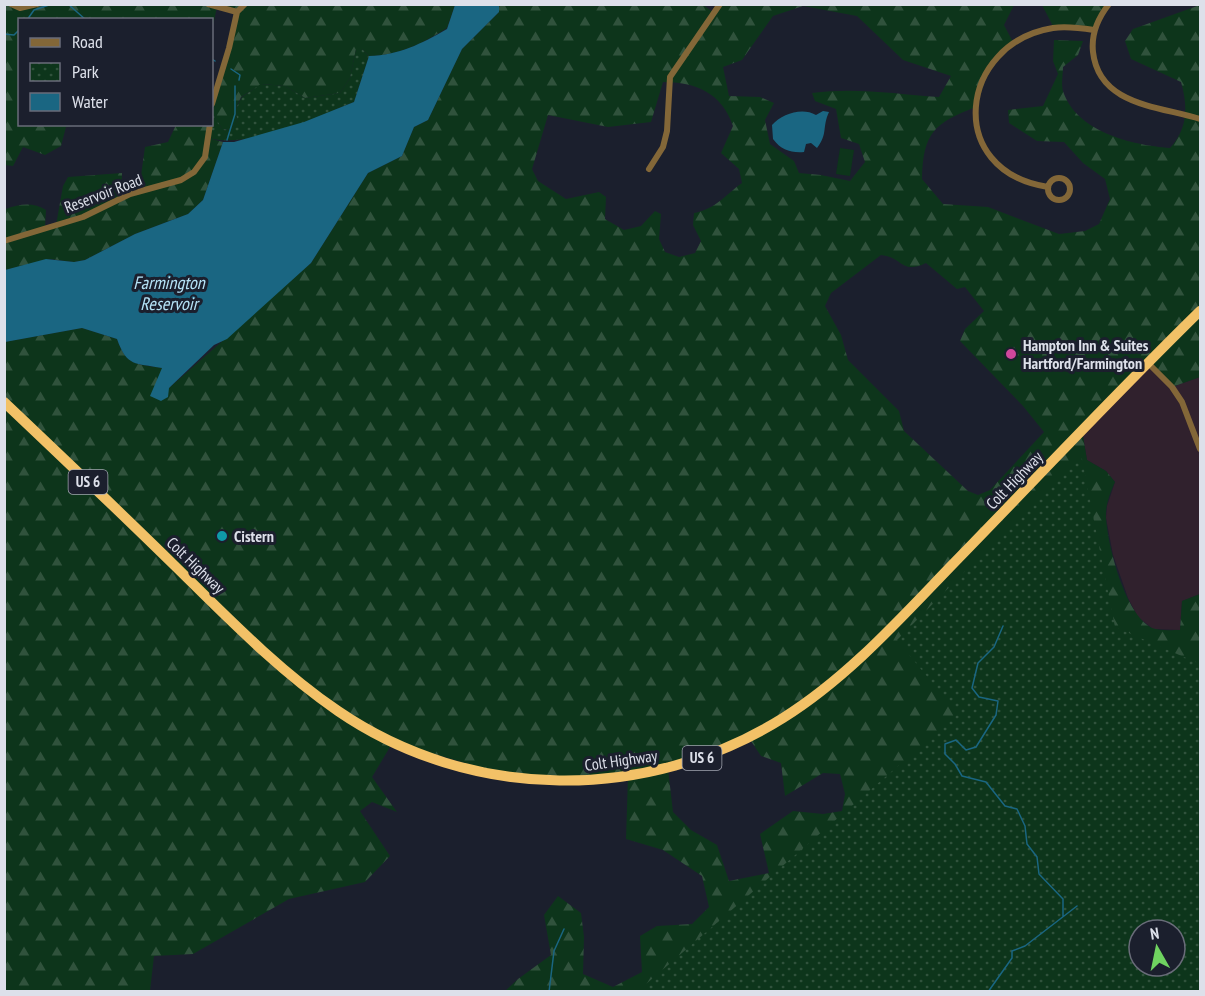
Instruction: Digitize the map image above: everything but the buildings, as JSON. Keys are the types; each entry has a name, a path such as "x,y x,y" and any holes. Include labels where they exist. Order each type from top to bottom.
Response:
{"highway":[{"name":"Colt Highway","path":"4,402 267,654 339,712 402,746 454,766 517,778 581,781 646,774 709,756 749,738 804,703 871,647 1200,311"}],"street":[{"path":"11,4 20,8 37,4"},
{"path":"208,4 237,12"},
{"path":"213,101 237,12 245,4"},
{"path":"649,169 663,147 668,131 670,77 720,4"},
{"path":"1109,4 1094,30 1093,49 1097,68 1113,91 1139,104 1200,119"},
{"path":"1048,187 1010,176 990,158 978,134 976,107 978,93 989,69 1017,42 1054,28 1094,30"},
{"name":"Reservoir Road","path":"4,241 83,217 130,194 182,180 194,172 205,157 210,126"},
{"path":"1148,363 1172,387 1182,402 1200,449"}],"shaded area":[{"path":"1148,363 1172,387 1200,377 1200,594 1182,601 1180,630 1153,629 1138,617 1128,598 1113,555 1106,518 1107,506 1115,482 1106,471 1087,460 1082,430"}],"green space":[{"path":"702,4 714,13 720,4 1014,5 1004,25 1014,44 989,69 976,107 941,125 928,140 922,179 943,204 988,207 1059,234 1085,231 1099,224 1110,199 1105,179 1083,163 1064,142 1037,141 1009,123 1008,110 1043,106 1058,74 1053,61 1054,40 1083,41 1078,55 1063,67 1062,88 1070,105 1080,117 1107,134 1139,144 1170,148 1180,133 1185,117 1185,100 1181,82 1131,59 1125,41 1133,29 1200,5 1200,377 1172,387 1148,363 1082,430 1087,460 1106,471 1115,482 1106,509 1107,530 1114,562 1126,595 1134,609 1152,628 1180,630 1182,601 1200,594 1200,991 505,991 551,955 544,915 558,896 581,913 584,937 583,974 613,987 642,972 640,936 657,926 692,924 709,907 702,876 663,850 626,839 628,777 517,778 393,742 372,777 397,812 372,802 360,811 390,856 365,882 289,899 193,954 154,956 150,991 5,991 4,342 82,328 117,339 124,354 134,362 162,368 169,388 311,263 368,173 402,156 414,127 428,120 462,49 499,12 499,5","holes":["803,6 857,16 903,60 951,76 939,97 860,91 812,93 815,101 836,109 841,138 859,144 865,162 850,181 799,173 794,161 770,144 765,120 774,103 760,97 729,96 723,67 742,60 773,16","663,82 697,87 722,105 733,126 721,153 739,169 742,183 714,205 694,213 693,225 701,241 695,253 679,257 665,252 659,239 661,214 655,211 641,226 624,230 605,219 606,197 599,192 566,199 538,181 532,169 548,115 608,127 651,122","881,255 912,267 926,263 957,289 965,287 984,311 965,329 960,341 1023,406 1044,432 990,490 978,495 968,491 904,431 899,411 848,360 841,335 825,306 831,293","749,738 761,756 781,763 785,796 823,773 840,774 845,794 842,811 823,814 793,811 760,834 769,873 729,881 717,845 691,830 673,812 668,769"]},
{"path":"4,5 455,5 447,28 419,44 400,51 369,56 362,49 356,49 350,78 340,93 305,98 285,86 262,84 241,97 235,110 238,121 230,130 222,129 213,114 213,92 237,13 217,7 213,25 213,18 18,18 18,126 72,126 66,127 61,146 45,155 23,147 13,166 5,165"},
{"path":"1042,5 1109,5 1094,30 1054,28"},
{"path":"356,49 362,49 369,56 354,102 262,136 225,140 208,138 210,126 213,126 213,114 222,129 230,130 238,121 235,110 242,97 261,84 285,86 305,98 340,93 350,78"},
{"path":"176,126 210,126 208,138 223,142 203,200 188,214 135,234 85,260 74,262 50,259 5,270 6,209 26,205 41,207 46,210 45,227 56,225 63,186 68,177 122,173 121,197 139,190 145,147 168,142"},
{"path":"840,148 854,150 850,176 836,174"},
{"path":"1081,454 1115,627 1200,664 1200,991 638,991 958,714 897,640"}],"water":[{"name":"Farmington Reservoir","path":"455,5 499,5 499,12 462,49 428,120 414,127 402,156 368,173 311,263 227,339 214,345 169,388 168,397 161,401 150,396 162,368 133,362 124,355 117,339 82,328 5,342 5,270 46,259 74,262 85,260 135,234 188,214 203,200 223,142 234,142 304,122 354,102 369,56 410,48 447,29"},
{"path":"823,111 829,112 823,139 817,148 811,143 806,144 804,152 795,152 779,146 773,139 772,125 781,118 792,113 805,112 816,115"}],"waterway":[{"path":"28,18 34,10 52,4"},
{"path":"68,4 84,18"},
{"path":"4,34 14,35 18,31"},
{"path":"231,69 240,75 239,80"},
{"path":"227,140 235,114 235,86"},
{"path":"1003,626 994,647 978,663 972,688 979,697 998,701 996,715 976,747 966,750 956,740 945,744 945,754 962,776 986,782 1005,806 1017,809 1025,826 1027,844 1037,857 1039,874 1063,899 1063,916"},
{"path":"988,992 1012,958 1012,951 1025,946 1077,906"},
{"path":"549,992 554,951 564,929"}],"place":[{"name":"Hampton Inn & Suites Hartford/Farmington","path":"1011,354"},
{"name":"Cistern","path":"222,536"}]}
